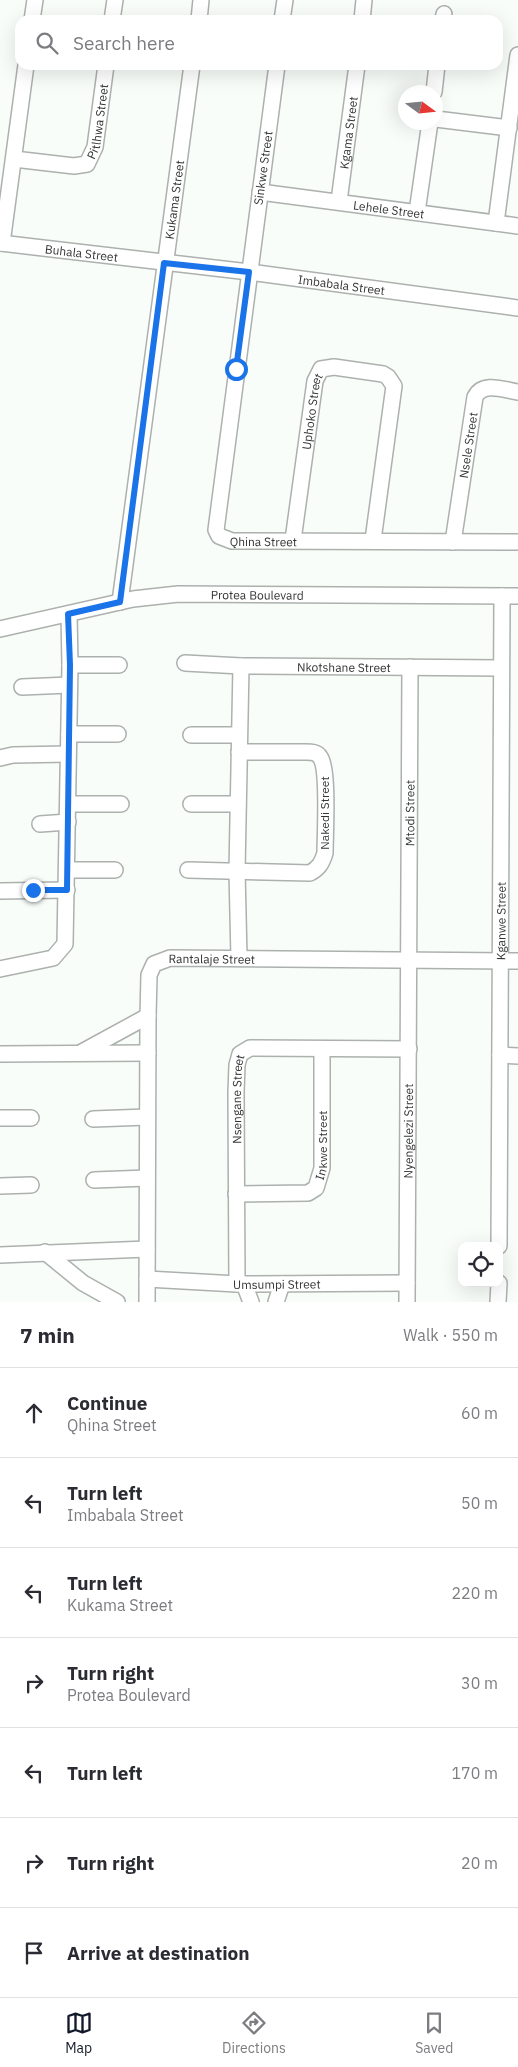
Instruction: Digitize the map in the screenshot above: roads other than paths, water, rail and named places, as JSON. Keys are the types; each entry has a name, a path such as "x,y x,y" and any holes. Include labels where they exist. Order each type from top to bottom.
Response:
{"street":[{"path":"33,15 35,0"},
{"path":"113,15 115,0"},
{"path":"200,15 201,0"},
{"path":"283,15 285,0"},
{"path":"362,15 364,0"},
{"path":"496,224 518,54"},
{"path":"1,243 25,70"},
{"name":"Pitlhwa Street","path":"14,159 74,166 87,164 96,147 105,70"},
{"name":"Kukama Street","path":"120,602 191,70"},
{"name":"Sinkwe Street","path":"249,272 275,70"},
{"name":"Kgama Street","path":"338,201 356,70"},
{"path":"435,85 436,70"},
{"path":"443,120 509,128"},
{"path":"417,212 429,130"},
{"name":"Lehele Street","path":"260,192 518,226"},
{"name":"Buhala Street","path":"1,243 164,263"},
{"name":"Imbabala Street","path":"164,263 249,272 518,308"},
{"name":"Qhina Street","path":"249,272 216,530 219,536 232,541 518,542"},
{"name":"Uphoko Street","path":"293,540 316,382 320,369 329,367 383,374 388,376 394,386 373,540"},
{"name":"Nsele Street","path":"453,542 475,397 479,390 486,387 518,392"},
{"name":"Protea Boulevard","path":"0,629 120,602 178,594 518,596"},
{"name":"Kganwe Street","path":"499,1242 502,596"},
{"path":"0,970 53,958 64,948 67,936 70,665 68,614"},
{"name":"Nkotshane Street","path":"185,663 241,666 501,668"},
{"path":"70,665 118,665"},
{"path":"239,958 238,804 241,666"},
{"name":"Mtodi Street","path":"409,960 410,667"},
{"path":"22,687 69,686"},
{"path":"69,734 118,734"},
{"path":"191,735 239,735"},
{"name":"Nakedi Street","path":"238,871 310,873 319,867 325,853 325,778 323,762 320,757 313,752 239,752"},
{"path":"0,758 12,755 68,754"},
{"path":"69,804 120,804"},
{"path":"191,804 238,804"},
{"path":"40,824 68,822"},
{"path":"68,870 115,870"},
{"path":"188,870 238,871"},
{"path":"0,891 67,890"},
{"name":"Rantalaje Street","path":"147,1302 149,975 151,969 158,961 170,958 239,958 518,961"},
{"name":"Nyengelezi Street","path":"407,1302 409,960"},
{"path":"80,1053 148,1016"},
{"name":"Nsengane Street","path":"245,1294 236,1194 237,1065 240,1054 250,1048 409,1049"},
{"name":"Inkwe Street","path":"236,1194 308,1194 316,1188 322,1168 322,1049"},
{"path":"0,1054 148,1053"},
{"path":"500,1055 518,1056"},
{"path":"92,1119 147,1117"},
{"path":"0,1118 31,1118"},
{"path":"94,1180 147,1178"},
{"path":"0,1186 31,1185"},
{"path":"0,1255 147,1249"},
{"path":"45,1252 84,1283 117,1302"},
{"name":"Umsumpi Street","path":"147,1279 245,1294 282,1284 407,1283"},
{"path":"276,1302 282,1284"},
{"path":"498,1287 498,1302"}]}
